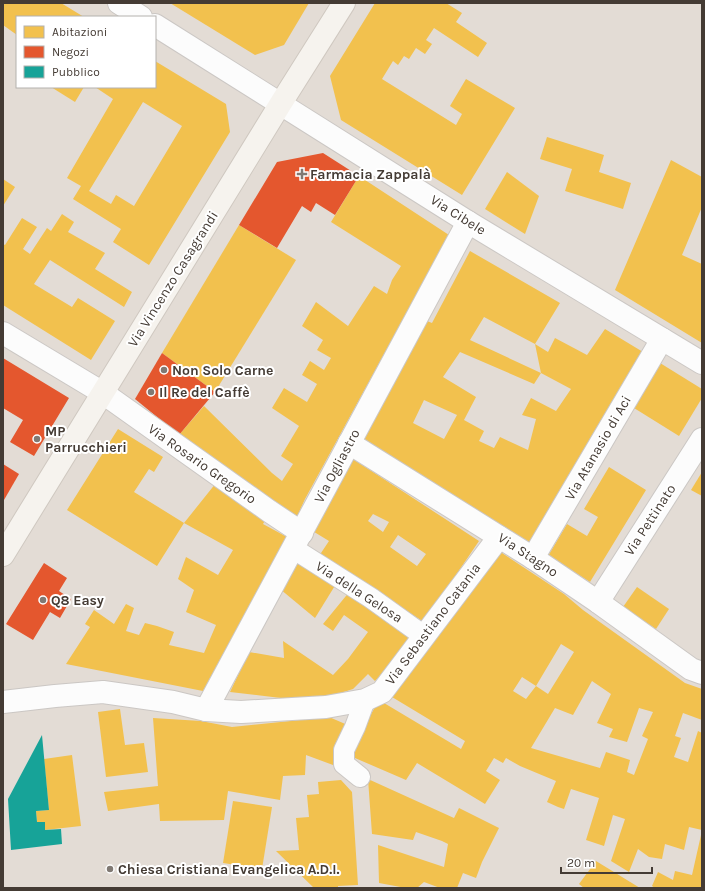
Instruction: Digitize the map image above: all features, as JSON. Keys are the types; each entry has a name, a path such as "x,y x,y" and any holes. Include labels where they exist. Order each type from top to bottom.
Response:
{"main road":[{"name":"Via Vincenzo Casagrandi","path":"3,555 280,103 344,3"}],"street":[{"path":"119,3 139,16"},
{"name":"Via Cibele","path":"156,26 468,222 702,363"},
{"name":"Via Ogliastro","path":"206,710 468,222"},
{"name":"Via Rosario Gregorio","path":"3,332 102,393 269,511 298,541"},
{"name":"Via Atanasio di Aci","path":"534,558 662,339"},
{"name":"Via Pettinato","path":"598,602 702,439"},
{"name":"Via Stagno","path":"349,444 534,558 691,669 702,673"},
{"name":"Via Sebastiano Catania","path":"3,702 103,692 173,702 206,710 241,712 326,707 365,700 382,692 499,537"},
{"name":"Via della Gelosa","path":"298,541 371,598 424,636"},
{"path":"360,777 344,764 344,750 355,727 365,700"}],"shaded area":[{"path":"3,3 702,3 702,888 3,888"}],"building: Abitazioni":[{"path":"3,3 61,3 82,16 16,16 16,34 3,25"},
{"path":"170,3 309,3 284,45 255,55"},
{"path":"375,3 446,3 462,13 456,22 487,43 478,57 434,28 426,40 432,44 425,54 416,48 409,59 404,56 398,65 393,61 382,79 456,125 462,114 450,106 466,79 515,108 462,195 341,120 330,76"},
{"path":"156,62 226,104 230,132 149,265 113,242 121,229 73,199 81,186 67,178 113,99 96,88 156,88","holes":["143,102 182,126 134,206 116,195 111,204 89,191"]},
{"path":"53,88 83,88 75,102"},
{"path":"547,137 604,155 599,172 631,183 623,209 565,191 572,169 540,159"},
{"path":"671,160 702,177 702,207 682,255 702,264 702,343 615,290"},
{"path":"507,172 539,196 525,234 485,209"},
{"path":"359,176 449,235 305,499 296,519 179,435 204,406 282,481 293,464 281,456 299,426 272,408 284,388 307,402 317,384 302,375 310,361 324,370 331,358 317,350 323,340 302,326 316,302 348,326 374,286 387,294 392,280 401,266 331,222"},
{"path":"3,179 15,187 3,206"},
{"path":"62,214 74,222 68,232 105,253 95,269 132,292 124,307 50,260 34,284 72,307 78,298 115,321 91,360 3,305 3,244 5,245 22,218 37,227 23,249 30,254 47,228 51,231"},
{"path":"239,225 296,260 215,392 162,353"},
{"path":"470,251 560,303 535,344 548,352 555,338 587,355 605,329 643,352 528,548 361,440 427,321 432,323","holes":["484,317 535,344 541,373 470,340","460,352 534,384 541,373 571,389 556,411 531,398 522,415 536,419 528,450 500,437 494,448 479,441 484,431 464,420 476,397 443,377","424,400 457,415 444,439 413,423"]},
{"path":"660,363 702,389 702,398 679,436 634,408"},
{"path":"118,429 163,457 154,472 149,469 134,492 184,523 157,566 67,510"},
{"path":"350,457 479,541 424,622 319,556 329,541 311,530","holes":["373,514 389,522 383,532 368,521","398,535 426,554 417,566 390,547"]},
{"path":"609,467 646,490 590,582 548,556 567,524 587,536 598,517 584,509"},
{"path":"702,472 702,496 691,490"},
{"path":"216,483 267,517 263,524 287,537 203,691 66,664 90,627 85,624 94,610 114,624 126,604 134,608 126,631 139,635 145,623 157,626 174,632 169,645 204,653 216,625 186,612 194,590 178,579 186,557 218,575 233,550 184,523"},
{"path":"499,551 564,594 583,610 685,683 702,689 702,720 683,713 675,736 681,738 674,757 688,762 698,731 702,733 702,830 689,827 684,850 665,844 662,859 649,857 638,849 629,872 611,861 625,819 613,815 604,846 586,840 599,798 571,789 564,809 558,807 547,802 556,781 520,766 506,758 503,763 494,758 486,771 500,780 485,804 417,763 406,780 348,755 379,700 461,749 465,741 392,697","holes":["561,644 574,652 548,694 536,686","522,677 536,686 526,699 513,691","592,681 611,694 597,723 613,729 609,737 627,742 639,708 653,712 642,736 648,739 634,775 627,772 630,760 606,752 600,768 531,748 555,708 573,715"]},
{"path":"298,561 336,584 315,618 280,589"},
{"path":"637,587 669,609 656,629 623,607"},
{"path":"350,591 414,635 375,681 368,674 353,689 328,697 313,699 281,698 230,692 249,652 284,658 283,641 333,675 348,659 368,632 344,615 333,631 323,624"},
{"path":"120,709 125,745 144,743 148,772 106,777 98,712"},
{"path":"329,717 350,726 333,765 306,755 305,775 283,776 280,800 228,791 224,820 160,821 159,804 108,811 104,792 158,786 153,718 201,721 232,727"},
{"path":"72,755 81,826 45,830 45,822 37,822 36,811 49,810 44,759"},
{"path":"368,779 454,818 459,808 499,828 482,862 476,878 463,873 457,888 440,888 424,882 417,888 406,888 379,883 378,845 444,867 448,844 416,832 413,840 372,834"},
{"path":"341,780 352,792 358,885 338,886 338,888 314,888 276,851 299,850 296,818 309,817 307,795 319,794 318,782"},
{"path":"233,801 272,807 262,869 223,863"},
{"path":"701,835 702,888 655,888 652,886 658,872 673,880 675,871 692,875"},
{"path":"596,861 640,888 584,888 579,884"}],"building: Negozi":[{"path":"323,153 359,176 335,215 316,203 311,212 302,206 277,248 239,225 277,162"},
{"path":"162,353 215,392 179,435 135,399"},
{"path":"3,358 69,398 34,456 10,442 23,420 3,408"},
{"path":"3,464 19,474 4,500 3,499"},
{"path":"44,563 67,578 59,591 71,599 60,618 50,612 33,640 6,624"}],"building: Pubblico":[{"path":"42,735 49,810 36,811 37,822 45,822 45,830 61,829 62,844 11,850 8,799"}],"place":[{"name":"Farmacia Zappalà","path":"302,174"},
{"name":"Non Solo Carne","path":"164,370"},
{"name":"Il Re del Caffè","path":"151,392"},
{"name":"MP Parrucchieri","path":"37,439"},
{"name":"Q8 Easy","path":"43,600"},
{"name":"Chiesa Cristiana Evangelica A.D.I.","path":"110,869"}]}
